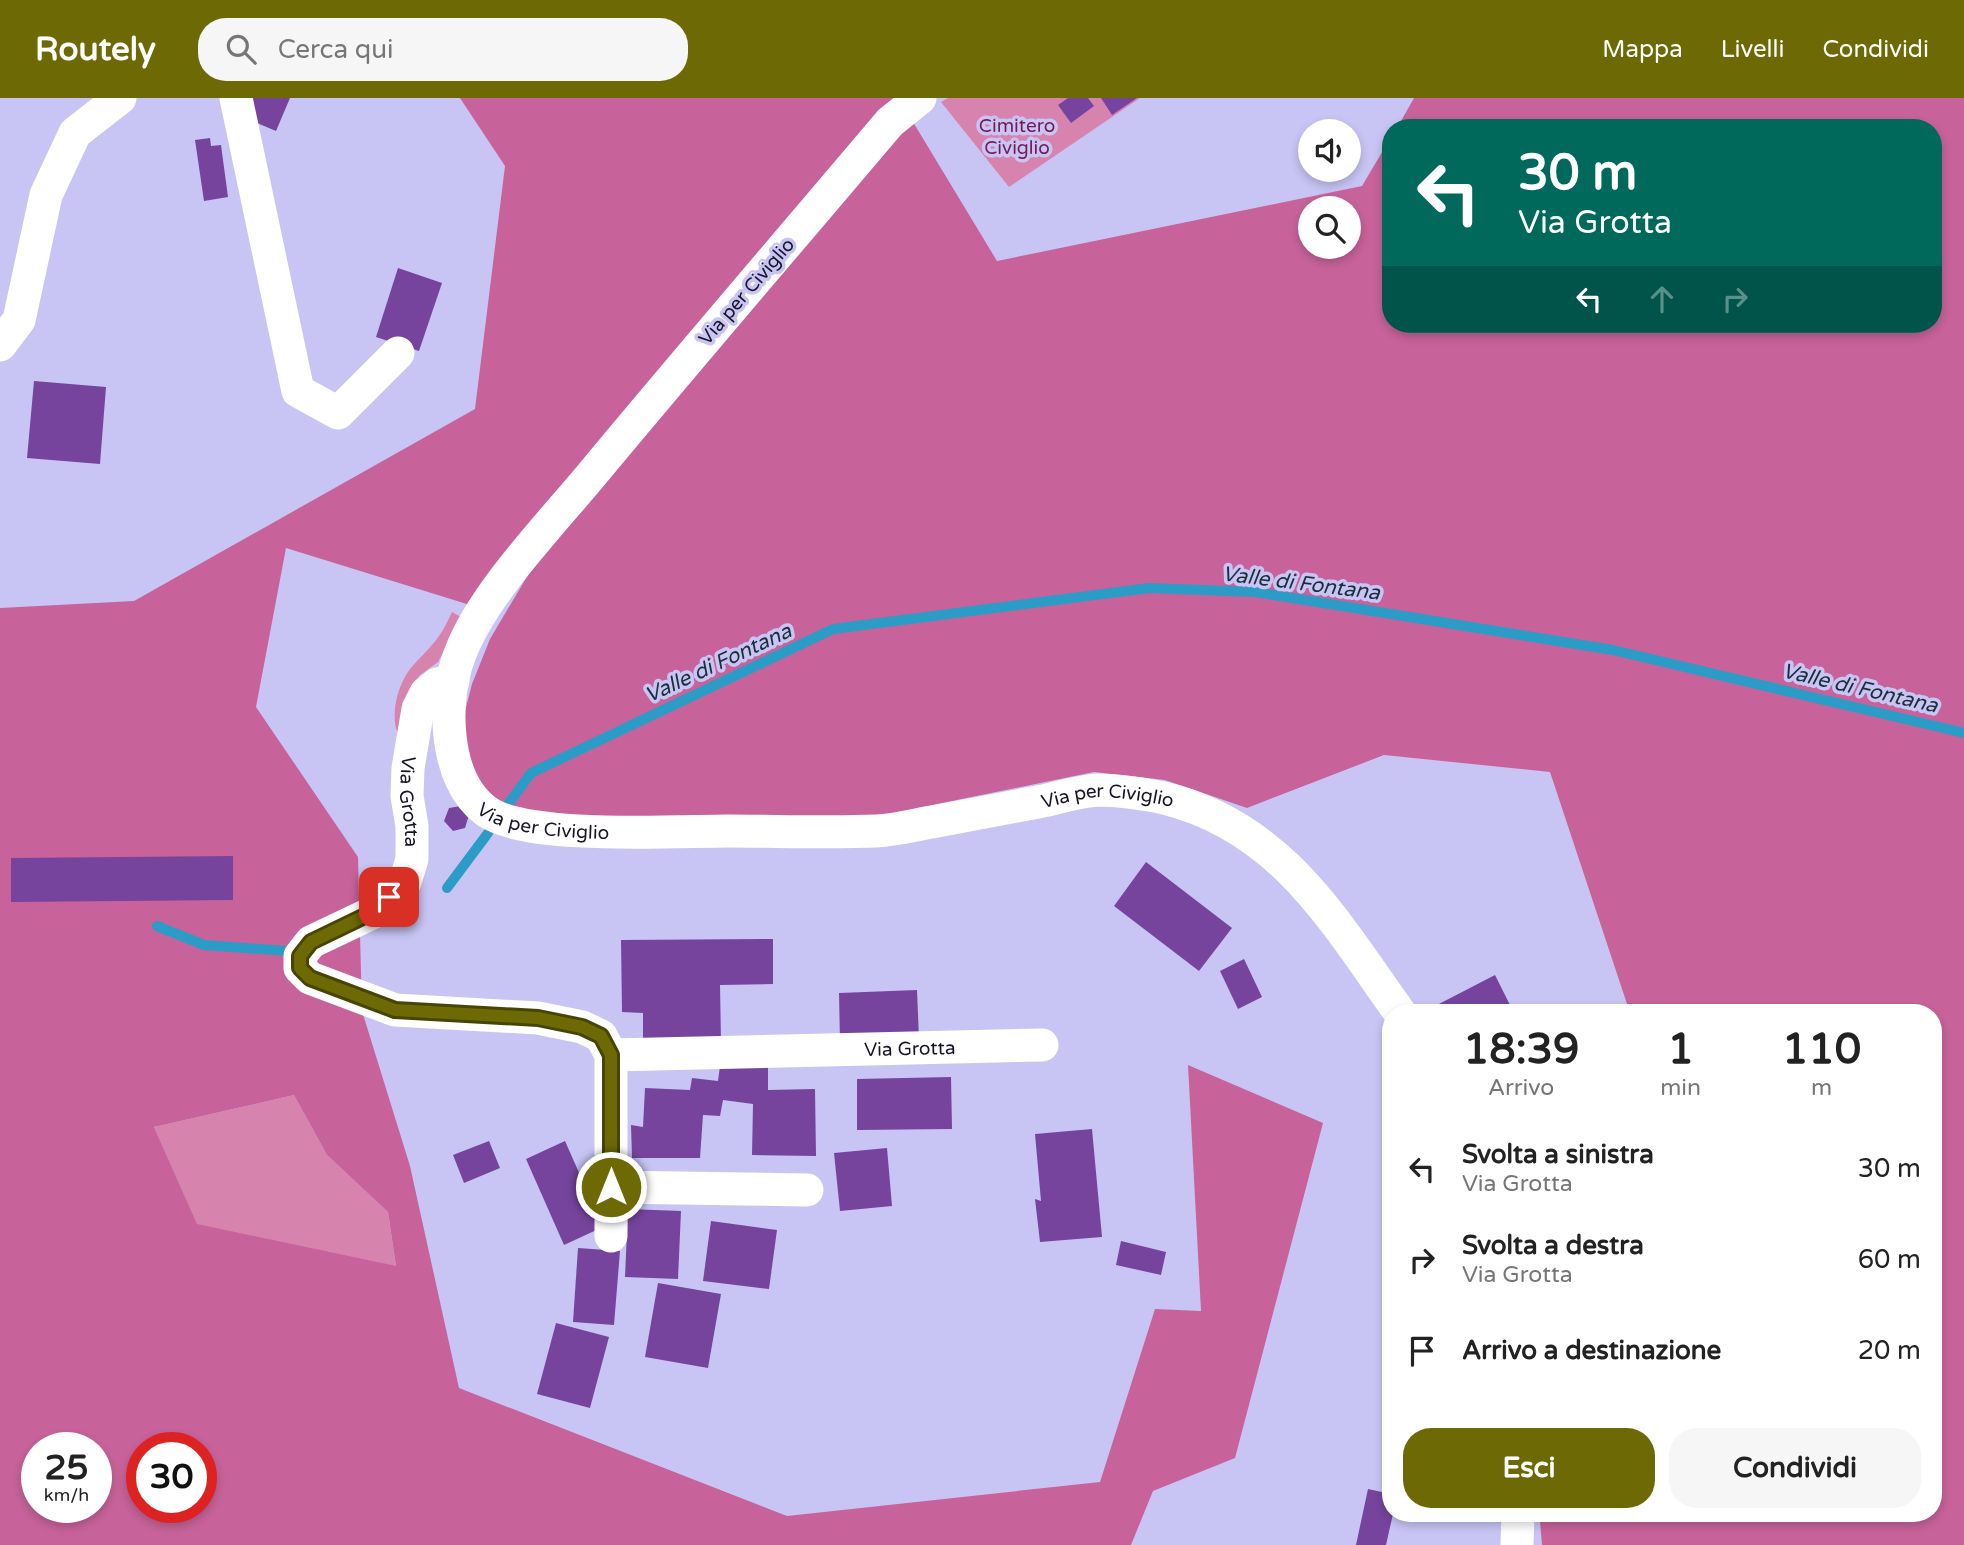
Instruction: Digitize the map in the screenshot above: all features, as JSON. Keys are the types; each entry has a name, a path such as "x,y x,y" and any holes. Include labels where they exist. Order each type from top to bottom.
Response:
{"street":[{"path":"0,345 19,320 46,195 75,132 120,98"},
{"path":"236,98 298,391 338,412 398,354"},
{"name":"Via per Civiglio","path":"920,98 890,122 701,343 480,614 459,655 449,722 452,751 466,790 486,811 509,822 550,829 642,831 883,831 1098,790 1163,797 1241,830 1281,859 1317,898 1394,1004"},
{"name":"Via Grotta","path":"453,681 437,684 426,693 418,709 408,768 407,796 412,826 412,859 405,882 373,912 311,942 300,956 300,968 310,978 395,1010 538,1018 582,1027 601,1036 611,1055 1042,1045"},
{"path":"611,1055 611,1236"},
{"path":"611,1187 807,1189"},
{"path":"1517,1545 1518,1522"}],"green space":[{"name":"Cimitero Civiglio","path":"948,98 1140,98 1009,187 941,102"},
{"path":"452,612 461,617 438,662 419,676 408,694 402,741 395,724 401,686 410,669 439,636"},
{"path":"294,1095 327,1155 388,1212 396,1267 197,1225 154,1127"}],"shaded area":[{"path":"460,98 897,98 470,605 286,548 256,707 358,857 362,1011 410,1166 459,1388 787,1516 1100,1482 1155,1309 1201,1311 1188,1065 1323,1123 1235,1458 1153,1491 1131,1545 0,1545 0,608 134,601 475,409 505,166","holes":["294,1095 327,1155 388,1212 396,1266 197,1224 154,1127"]},
{"path":"1414,98 1964,98 1964,1545 1542,1545 1540,1522 1942,1522 1942,1004 1627,1004 1550,772 1384,755 1247,808 1165,780 1094,772 879,816 549,817 516,812 480,787 465,744 464,715 472,684 490,639 528,575 895,135 913,122 997,261 1298,199 1298,259 1361,259 1361,196 1313,196 1362,186 1382,152 1382,333 1942,333 1942,119 1402,119"}],"building":[{"path":"253,98 290,98 276,131 245,118"},
{"path":"1068,98 1088,98 1094,106 1071,123 1058,105"},
{"path":"1101,98 1137,98 1112,115"},
{"path":"210,138 211,146 221,145 228,197 204,201 195,140"},
{"path":"398,268 442,283 419,351 376,337"},
{"path":"34,381 106,387 100,464 27,458"},
{"path":"461,806 469,815 465,828 453,831 444,821 449,808"},
{"path":"233,856 233,900 11,902 11,858"},
{"path":"1146,862 1232,928 1199,971 1114,906"},
{"path":"773,939 773,984 720,985 721,1042 643,1043 643,1013 622,1012 621,940"},
{"path":"1244,959 1262,997 1238,1009 1220,971"},
{"path":"1495,975 1510,1004 1439,1004"},
{"path":"917,990 919,1039 840,1042 839,993"},
{"path":"720,1066 768,1066 768,1090 815,1089 816,1156 752,1155 753,1104 723,1100 720,1116 703,1115 700,1158 632,1158 631,1125 643,1127 645,1088 690,1090 692,1078 718,1081"},
{"path":"951,1077 952,1129 857,1130 857,1079"},
{"path":"1092,1129 1102,1237 1040,1242 1035,1199 1041,1201 1035,1134"},
{"path":"489,1141 500,1168 464,1183 453,1155"},
{"path":"565,1141 603,1227 564,1245 526,1159"},
{"path":"887,1148 892,1206 840,1211 834,1153"},
{"path":"628,1209 681,1211 678,1279 625,1277"},
{"path":"711,1221 777,1230 769,1289 703,1281"},
{"path":"1121,1241 1166,1252 1161,1275 1116,1265"},
{"path":"578,1248 620,1251 614,1325 573,1322"},
{"path":"658,1283 721,1294 708,1368 645,1357"},
{"path":"556,1323 609,1337 590,1408 537,1394"},
{"path":"1368,1489 1382,1492 1382,1522 1391,1522 1386,1545 1356,1545"}],"waterway":[{"name":"Valle di Fontana","path":"506,807 531,773 833,629 1149,588 1255,592 1613,650 1964,733"},
{"name":"Valle di Fontana","path":"447,888 488,833"},
{"name":"Valle di Fontana","path":"157,926 204,945 288,951"}],"route":[{"path":"389,897 373,912 311,942 300,956 300,968 310,978 395,1010 538,1018 582,1027 601,1036 611,1055 611,1187"}]}
